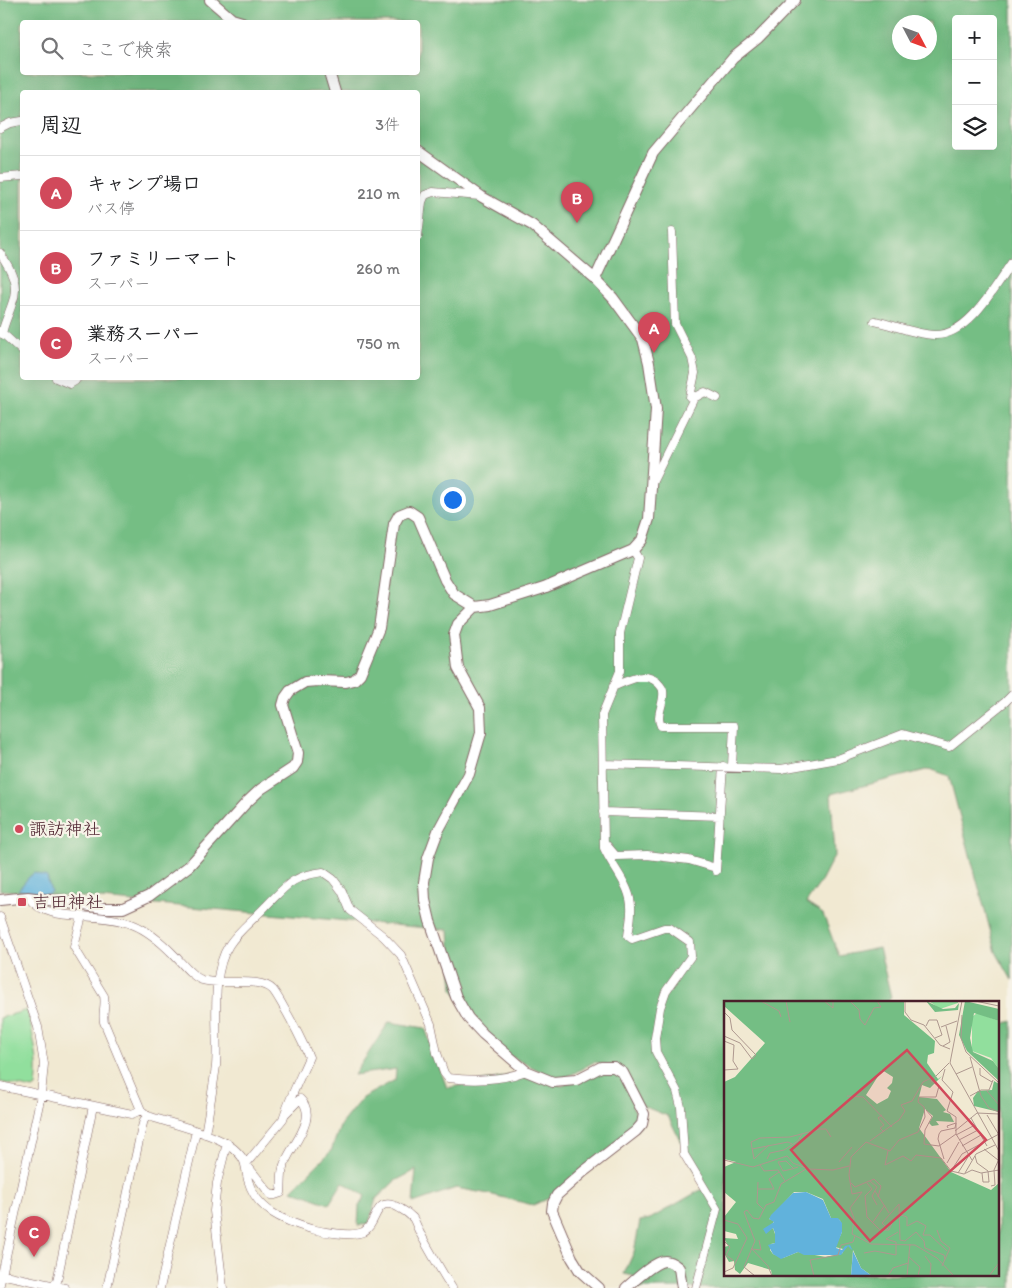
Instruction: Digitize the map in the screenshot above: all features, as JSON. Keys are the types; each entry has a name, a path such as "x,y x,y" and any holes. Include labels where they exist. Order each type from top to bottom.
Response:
{"street":[{"path":"210,0 235,20"},
{"path":"595,279 653,153 733,58 758,38 795,0"},
{"path":"331,75 334,90"},
{"path":"0,128 10,123 20,121"},
{"path":"420,152 482,196 532,225 595,279 643,339 649,363 656,409 650,519 642,540 633,550 544,588 490,605 474,607 458,624 454,635 458,668 480,708 481,733 469,774 438,831 428,858 424,882 425,900 430,920 456,997 468,1018 482,1034 526,1071 553,1082 576,1080 601,1067 614,1067 623,1073 644,1114 642,1124 636,1131 583,1172 558,1195 553,1203 552,1211 572,1258 580,1271 599,1288"},
{"path":"0,178 20,176"},
{"path":"420,219 422,202 425,195 433,192 482,196"},
{"path":"672,232 675,324 692,358 695,373 690,397 694,398"},
{"path":"0,253 11,269 15,287 13,302 1,333 20,349"},
{"path":"874,321 929,334 952,333 966,322 987,298 1012,262"},
{"path":"61,380 70,384 76,380"},
{"path":"652,481 694,398 705,392 717,398"},
{"path":"0,900 28,898 104,908 123,908 136,904 189,866 246,803 293,768 297,762 298,753 283,705 285,698 290,691 305,682 318,680 346,682 354,680 360,674 379,628 394,524 399,514 408,510 418,517 445,580 454,594 474,607"},
{"path":"633,550 638,558 620,633 620,671 602,715 604,848 608,859 624,882 630,902 632,911 628,936 632,939 664,928 670,928 690,942 691,956 666,991 660,1008 655,1038 656,1052 677,1091 681,1108 684,1154 717,1209 696,1288"},
{"path":"613,686 638,677 650,677 659,684 663,691 658,721 660,726 734,726 732,766"},
{"path":"603,764 732,766 781,769 838,759 903,734 949,747 1012,695"},
{"path":"604,842 616,856 647,856 690,860 716,871 723,766"},
{"path":"603,812 720,816"},
{"path":"205,1134 216,1065 218,983 224,956 235,938 289,882 302,876 323,872 333,879 342,892 350,910 383,936 401,955 431,1024 439,1060 448,1078 472,1080 510,1078 526,1071"},
{"path":"28,898 32,903 45,910 64,915 120,920 145,930 158,939 190,972 200,979 218,983 251,981 272,988 297,1029 309,1057 283,1118 246,1164 253,1194 267,1211 311,1229 355,1234 367,1229 378,1208 383,1205 388,1204 399,1208 413,1218 452,1288"},
{"path":"82,916 74,946 104,996 104,1022 141,1110 148,1116 227,1143 242,1157 271,1195 276,1196 281,1193 283,1168 307,1120 303,1102 300,1099 285,1114"},
{"path":"0,917 38,1027 44,1064 41,1095 0,1284"},
{"path":"0,1086 132,1114 141,1110"},
{"path":"56,1286 94,1106"},
{"path":"107,1288 142,1127 144,1120 148,1116"},
{"path":"160,1288 196,1132"},
{"path":"223,1288 214,1196 227,1143"},
{"path":"626,1288 663,1260 671,1262 679,1268 682,1288"},
{"path":"1,1274 65,1288"}],"green space":[{"path":"0,0 1012,0 1012,980 996,952 949,776 930,769 831,794 835,854 820,883 806,903 823,914 839,956 879,948 891,997 889,1001 724,1001 724,1276 1000,1276 1000,1025 1012,1021 1012,1288 633,1288 634,1276 624,1274 634,1252 640,1221 650,1219 704,1188 668,1116 640,1105 635,1095 632,1106 642,1124 557,1195 533,1205 456,1188 413,1203 416,1170 395,1181 376,1199 369,1223 358,1226 359,1206 365,1196 343,1182 329,1204 292,1190 331,1151 341,1124 362,1098 395,1080 396,1069 354,1075 389,1022 425,1028 447,1088 526,1071 562,1086 601,1067 620,1067 594,1062 560,1081 506,1054 453,990 449,930 0,890"},
{"path":"27,1010 34,1039 37,1067 36,1087 33,1089 0,1082 0,1018"}],"water":[{"path":"34,873 47,877 51,892 47,894 18,890"}],"place":[{"name":"ファミリーマート","path":"577,223"},
{"name":"キャンプ場口","path":"654,353"},
{"name":"諏訪神社","path":"19,829"},
{"name":"吉田神社","path":"22,902"},
{"name":"業務スーパー","path":"34,1257"}]}
